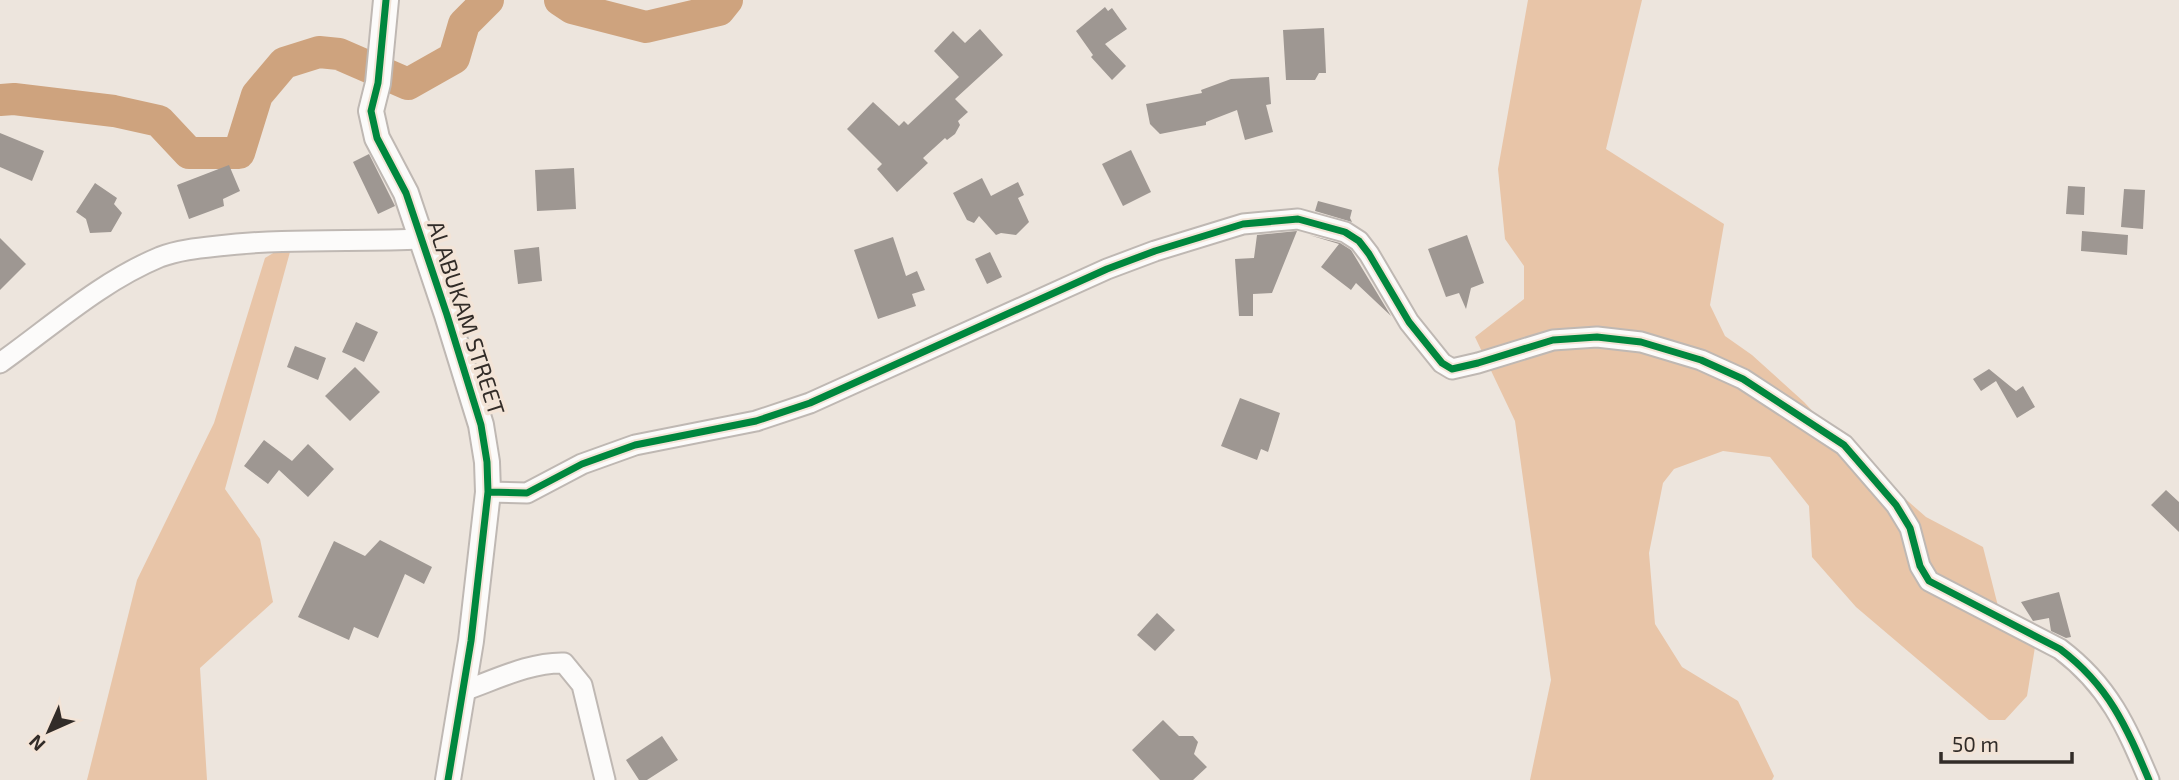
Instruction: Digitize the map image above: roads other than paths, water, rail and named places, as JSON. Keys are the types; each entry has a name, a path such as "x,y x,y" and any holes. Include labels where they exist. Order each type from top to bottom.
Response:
{"street":[{"name":"ALABUKAM STREET","path":"386,0 378,83 371,111 377,138 406,194 481,425 488,492 471,641 448,780"},
{"path":"488,492 527,493 582,464 635,445 767,418 810,403 1107,269 1243,224 1298,219 1345,232 1359,241 1409,322 1442,363 1452,369 1553,340 1597,337 1641,342 1701,360 1744,379 1844,445 1896,505 1910,528 1920,566 1929,582 2060,649 2077,663 2119,713 2149,780"},
{"path":"0,363 90,296 131,271 163,256 197,248 240,243 421,239"},
{"path":"463,691 527,668 564,663 582,685 605,780"}],"waterway":[{"path":"0,100 14,99 114,111 159,121 189,153 239,153 257,95 284,63 319,52 339,54 408,84 454,58 464,24 488,0"},
{"path":"560,0 572,8 646,27 719,10 727,0"}]}
